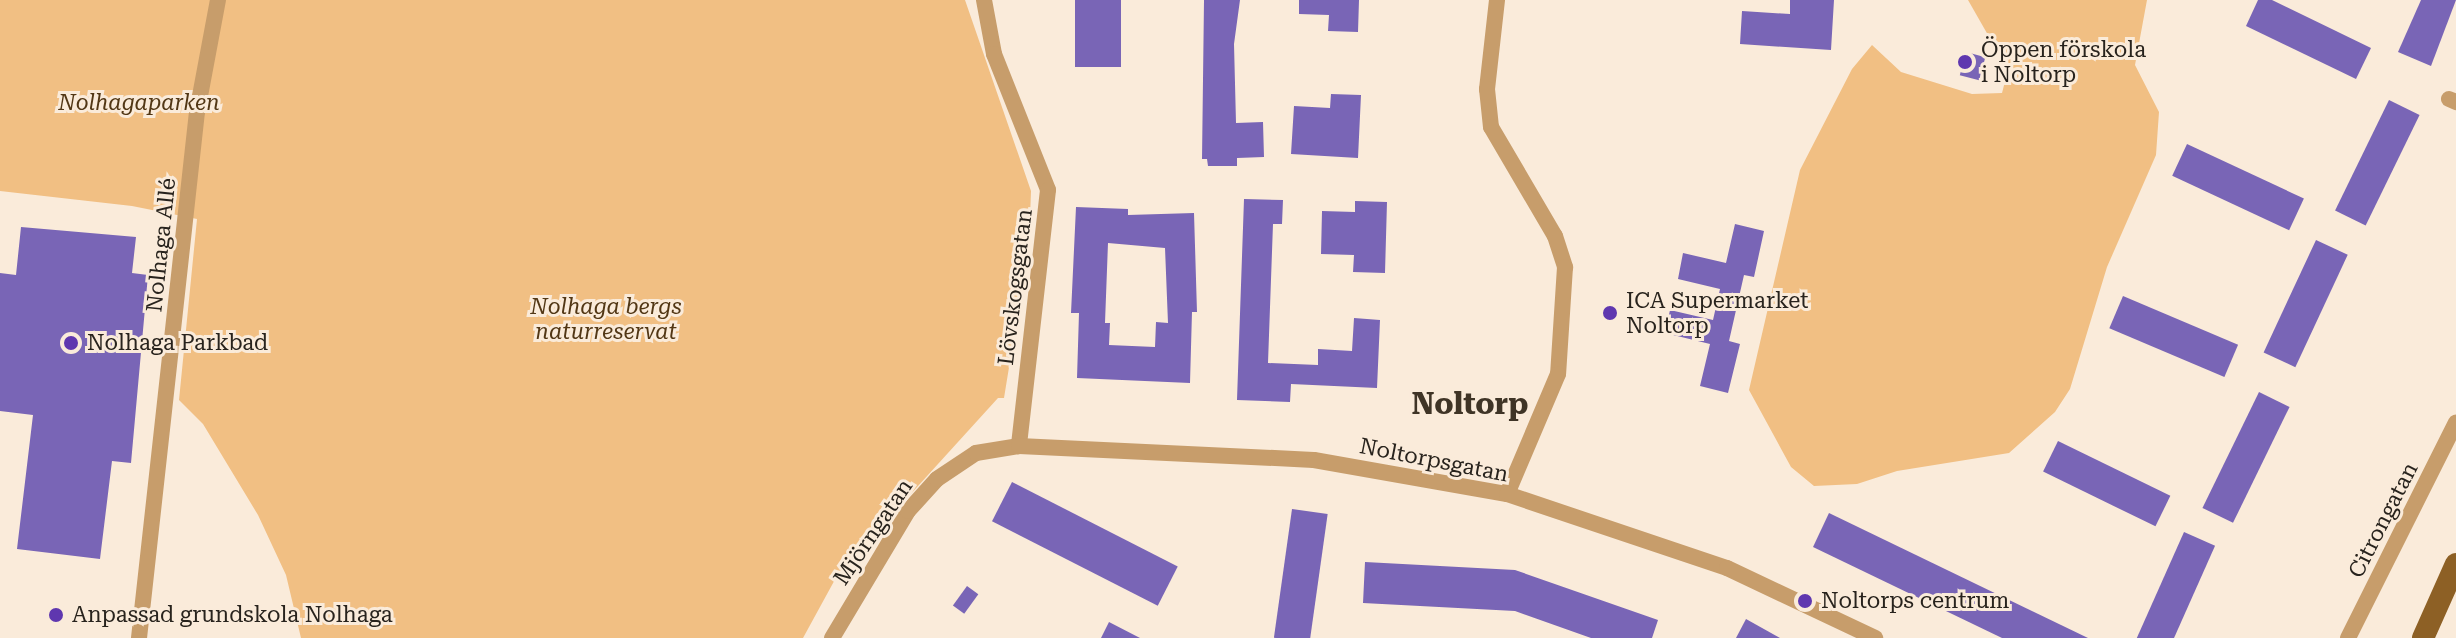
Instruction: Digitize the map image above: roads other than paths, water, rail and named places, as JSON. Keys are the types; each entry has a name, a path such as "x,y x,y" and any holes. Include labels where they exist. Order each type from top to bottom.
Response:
{"main road":[{"path":"2423,638 2456,564"}],"street":[{"name":"Nolhaga Allé","path":"139,638 197,112 218,0"},
{"name":"Lövskogsgatan","path":"984,0 994,54 1048,190 1019,446"},
{"path":"1497,0 1487,89 1491,127 1555,236 1565,267 1558,374 1507,494"},
{"name":"Citrongatan","path":"2348,638 2456,422"},
{"name":"Noltorpsgatan","path":"961,460 995,448 1019,446 1314,460 1507,494 1727,568 1875,638"},
{"name":"Mjörngatan","path":"832,638 908,511 961,460"}],"place":[{"name":"Öppen förskola i Noltorp","path":"1965,62"},
{"name":"ICA Supermarket Noltorp","path":"1610,313"},
{"name":"Nolhaga Parkbad","path":"71,343"},
{"name":"Noltorps centrum","path":"1805,601"},
{"name":"Anpassad grundskola Nolhaga","path":"56,615"}],"district":[{"name":"Noltorp","path":"1470,404"}],"park label":[{"name":"Nolhagaparken","path":"139,103"},
{"name":"Nolhaga bergs naturreservat","path":"606,318"}]}
